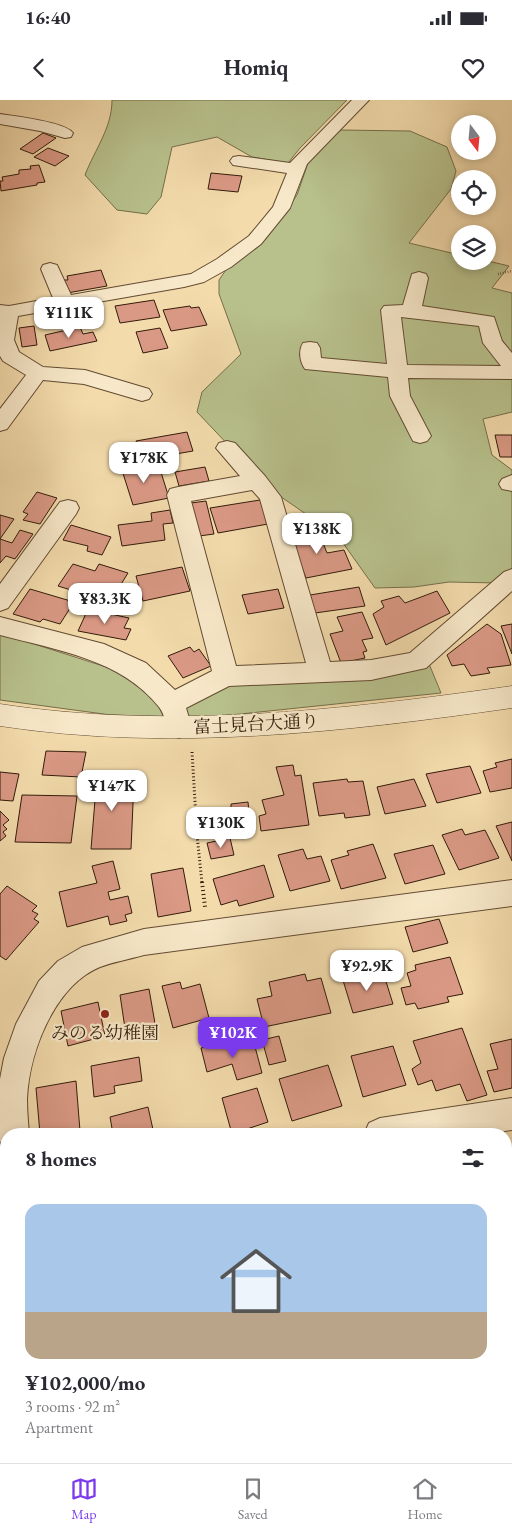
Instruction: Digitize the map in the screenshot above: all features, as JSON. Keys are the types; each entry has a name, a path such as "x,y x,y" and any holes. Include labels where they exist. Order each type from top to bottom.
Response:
{"street":[{"path":"142,394 85,378 38,373 10,356 4,340 4,311 184,281 197,278 224,263 255,240 281,208 299,162 362,100"},
{"path":"0,119 42,126 65,133"},
{"path":"239,161 296,169"},
{"path":"50,269 64,302"},
{"path":"411,311 419,278"},
{"path":"420,436 400,396 391,310 487,321 493,343 512,366"},
{"path":"310,348 312,364 398,372 512,372"},
{"path":"0,424 38,373"},
{"path":"226,448 257,480 270,497 321,672"},
{"path":"226,676 178,495 257,480"},
{"path":"0,602 68,508"},
{"path":"0,626 95,651 136,670 181,726 226,676 371,670 417,661 512,578"},
{"name":"富士見台大通り","path":"0,715 117,727 303,723 512,697"},
{"path":"13,1128 12,1098 19,1058 31,1024 49,991 68,971 92,956 144,942 512,894"},
{"path":"420,1128 512,1114"}],"path":[{"path":"498,274 512,271"},
{"path":"181,726 197,835 207,934"}],"green space":[{"path":"112,100 347,100 288,163 252,157 217,137 172,147 161,197 147,214 117,210 85,175 106,129"},
{"path":"340,130 410,131 447,147 456,170 451,170 451,189 409,243 451,253 451,270 496,270 496,263 509,266 492,288 512,293 512,352 494,347 512,353 512,412 483,419 492,455 512,470 512,574 498,583 449,582 414,587 375,588 338,536 271,490 197,412 202,392 241,354 219,294 219,280 230,264 273,229 297,195 308,163"},
{"path":"0,633 128,674 172,703 235,676 425,654 441,693 202,718 111,715 0,700"}],"building":[{"path":"43,133 56,138 33,154 20,149"},
{"path":"48,148 69,156 55,166 34,157"},
{"path":"39,165 45,182 1,191 0,181 3,181 2,177 19,174 19,170 31,169 30,166"},
{"path":"211,173 242,176 238,192 208,189"},
{"path":"101,270 107,286 67,293 62,280 68,280 67,276"},
{"path":"154,300 160,317 120,323 115,306"},
{"path":"190,306 191,308 199,307 207,325 171,331 163,310"},
{"path":"34,326 37,345 22,347 19,328"},
{"path":"80,327 83,334 93,332 97,341 50,351 45,335"},
{"path":"160,328 168,348 143,353 136,332"},
{"path":"187,432 193,451 135,461 132,449 139,448 136,441"},
{"path":"495,435 512,435 512,457 500,457"},
{"path":"147,462 150,471 160,469 169,498 133,505 121,467"},
{"path":"205,467 209,481 179,486 175,472"},
{"path":"37,492 57,498 40,524 23,520 28,514 23,512"},
{"path":"260,500 268,524 218,533 210,508"},
{"path":"206,501 214,534 199,536 191,503"},
{"path":"170,510 173,523 163,524 165,540 122,546 118,525 152,521 151,513"},
{"path":"0,515 14,519 0,539"},
{"path":"71,525 111,537 102,555 87,551 88,546 63,540"},
{"path":"317,528 327,553 344,550 352,569 306,578 289,533"},
{"path":"20,530 33,534 15,559 6,556 0,563 0,539 12,543"},
{"path":"73,564 95,571 99,564 128,573 110,602 58,586"},
{"path":"182,567 190,591 143,601 136,576"},
{"path":"359,587 365,606 315,613 310,595"},
{"path":"30,589 74,602 60,624 43,619 40,622 13,614"},
{"path":"278,589 284,608 248,614 242,595"},
{"path":"437,591 450,613 386,645 373,614 384,607 381,601 399,596 405,603"},
{"path":"88,609 129,618 124,628 131,629 126,640 78,631"},
{"path":"362,612 373,638 362,640 367,651 363,652 365,658 341,663 330,634 343,631 337,617"},
{"path":"487,624 501,634 511,665 487,668 490,673 471,676 464,664 452,666 447,655"},
{"path":"512,624 512,654 501,626"},
{"path":"190,647 194,652 199,649 211,666 183,678 168,656"},
{"path":"46,751 86,752 81,777 42,775"},
{"path":"512,759 512,788 490,792 483,771 497,767 495,763"},
{"path":"293,765 295,776 301,775 309,825 261,831 259,816 266,814 262,800 284,795 276,767"},
{"path":"470,766 481,793 437,803 426,774"},
{"path":"0,772 19,774 13,801 0,800"},
{"path":"95,774 122,774 121,781 134,781 131,849 91,849 95,800 88,800 89,787 94,787"},
{"path":"347,779 348,782 363,781 370,815 345,818 344,813 319,816 313,783"},
{"path":"414,779 426,806 385,814 377,787"},
{"path":"22,795 77,796 71,843 15,842"},
{"path":"248,802 251,830 211,833 209,811 231,809 231,804"},
{"path":"0,811 9,820 3,825 7,829 3,832 6,836 0,841"},
{"path":"512,822 512,861 496,826"},
{"path":"462,829 465,835 485,830 499,858 459,870 442,835"},
{"path":"230,838 234,855 211,859 207,843"},
{"path":"373,844 386,878 341,889 331,860 349,855 347,851"},
{"path":"433,845 445,874 405,884 394,854"},
{"path":"303,849 307,859 321,856 330,881 290,891 278,855"},
{"path":"113,861 120,889 108,892 110,900 128,896 132,913 125,915 127,921 110,925 108,916 67,927 59,892 97,883 92,866"},
{"path":"264,865 274,897 239,906 237,900 221,905 213,879"},
{"path":"183,868 191,911 158,917 151,874"},
{"path":"7,886 37,906 32,911 38,914 34,919 39,922 6,960 0,956 0,894"},
{"path":"439,919 448,943 413,952 405,927"},
{"path":"450,957 463,994 447,997 449,1002 418,1009 415,1003 406,1005 401,988 411,986 407,973 416,970 415,965"},
{"path":"364,972 365,979 384,975 393,1004 353,1013 342,977"},
{"path":"305,974 307,981 321,978 331,1013 264,1027 257,999 272,996 269,982"},
{"path":"180,982 182,989 200,984 209,1018 173,1028 162,986"},
{"path":"149,989 156,1029 126,1035 120,995"},
{"path":"98,1002 105,1036 68,1046 61,1011"},
{"path":"462,1028 487,1095 467,1101 460,1084 436,1091 432,1080 418,1085 412,1069 421,1063 413,1041"},
{"path":"279,1036 286,1061 269,1065 262,1040"},
{"path":"512,1039 512,1088 494,1092 487,1071 498,1069 490,1044"},
{"path":"232,1040 234,1048 254,1043 262,1073 237,1080 232,1064 207,1072 201,1048"},
{"path":"393,1046 406,1085 363,1097 351,1056"},
{"path":"139,1057 142,1081 114,1086 115,1093 94,1097 91,1066"},
{"path":"328,1065 342,1106 292,1121 279,1079"},
{"path":"76,1081 80,1128 39,1128 36,1088"},
{"path":"257,1088 268,1122 250,1128 230,1128 222,1098"},
{"path":"148,1107 153,1128 112,1128 110,1117"}],"place":[{"name":"みのる幼稚園","path":"105,1014"}]}
